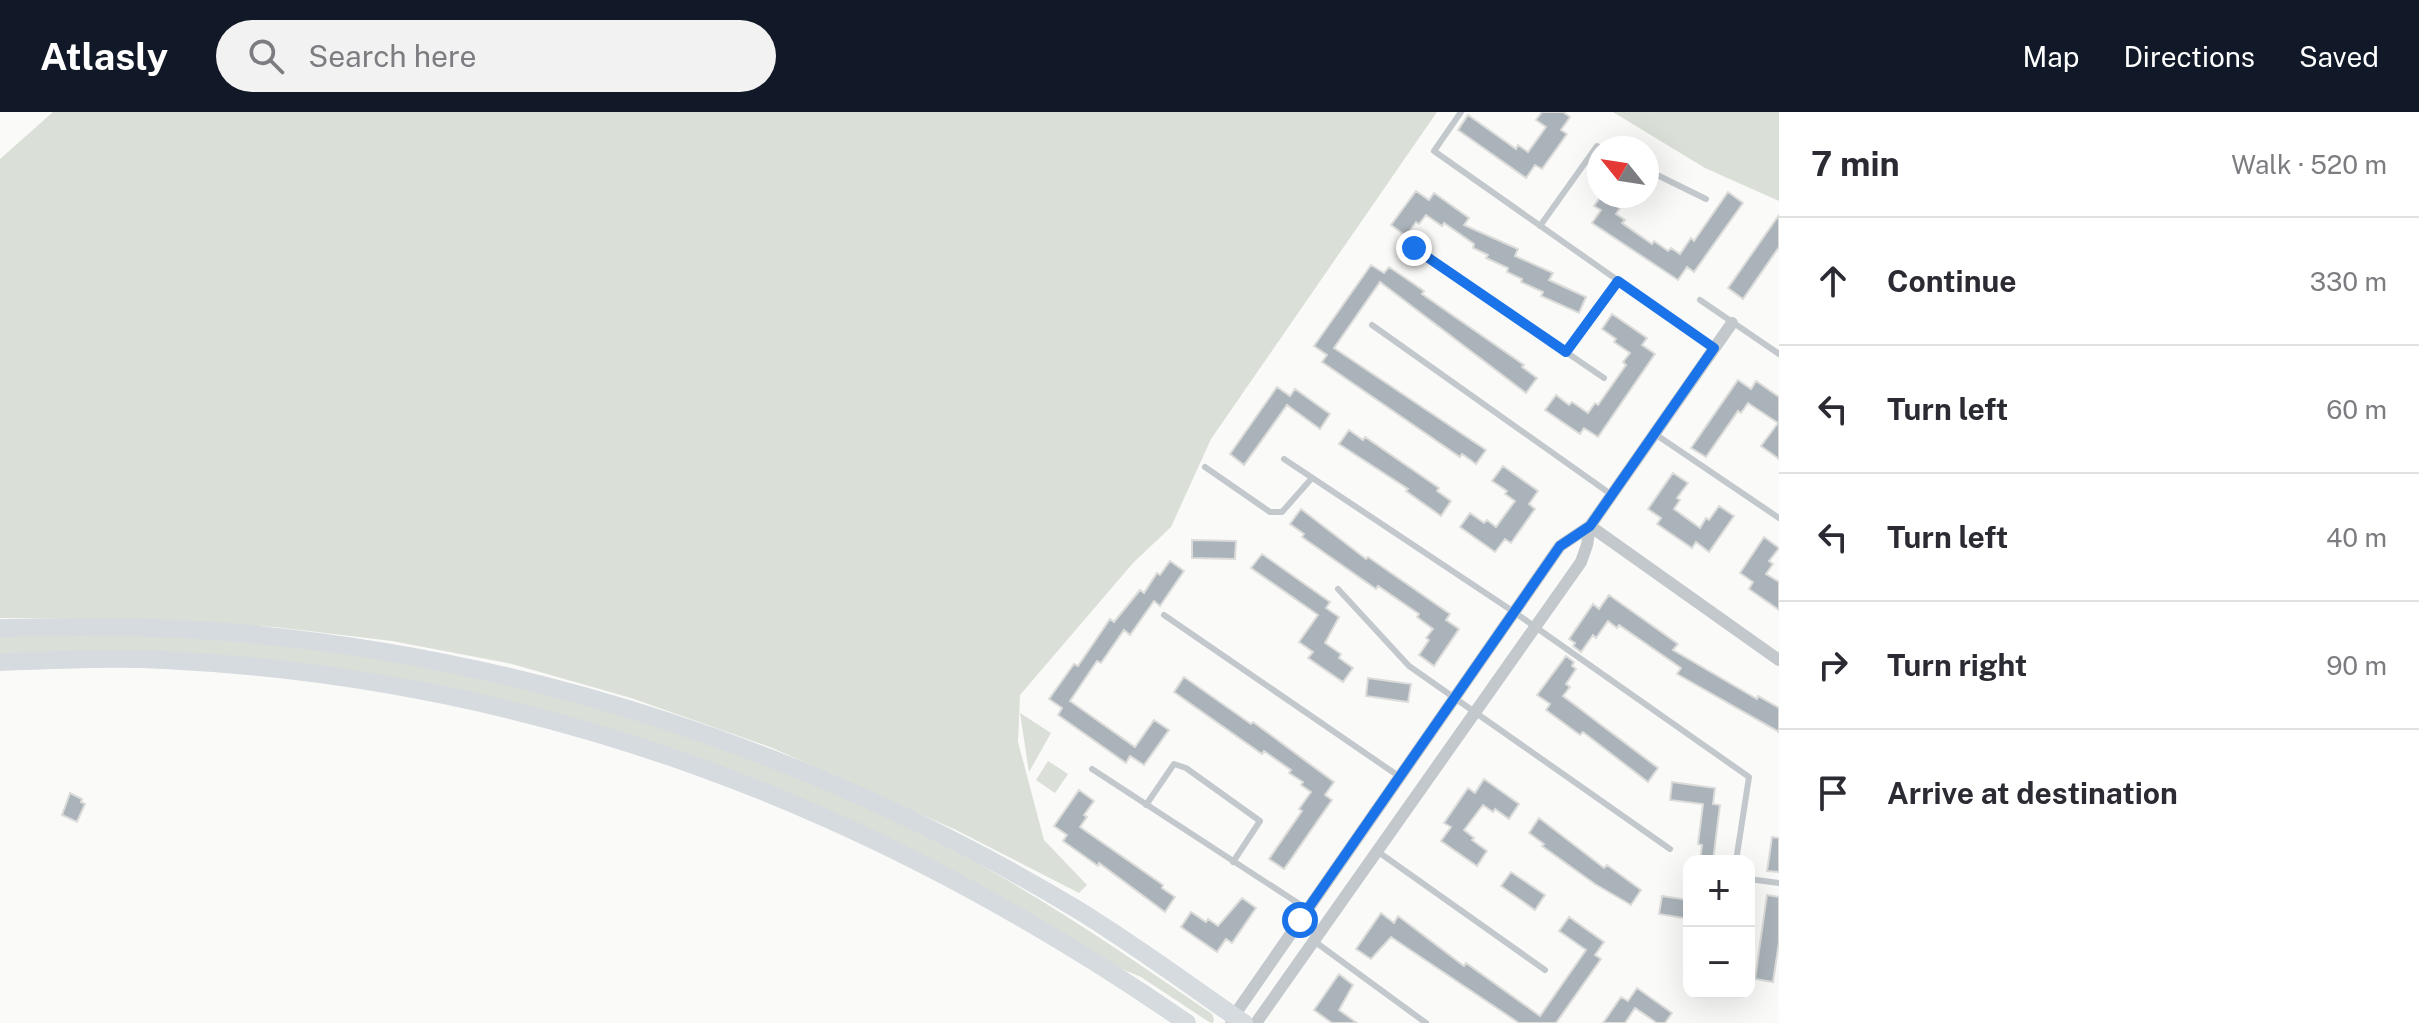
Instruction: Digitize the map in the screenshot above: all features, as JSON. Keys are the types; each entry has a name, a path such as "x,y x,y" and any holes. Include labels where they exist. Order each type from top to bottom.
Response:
{"main road":[{"path":"0,628 135,627 226,632 380,651 515,677 704,732 836,785 973,851 1078,910 1235,1021"},
{"path":"0,662 96,658 163,660 291,671 447,696 615,738 764,790 902,852 1032,922 1187,1023"}],"street":[{"path":"1235,1021 1304,914 1560,546 1590,526 1732,323"},
{"path":"1256,1023 1581,562 1590,526"},
{"path":"1590,526 1779,660"}],"lane":[{"path":"1461,112 1434,151 1714,348"},
{"path":"1540,226 1587,160"},
{"path":"1659,176 1706,199"},
{"path":"1414,248 1604,378"},
{"path":"1566,352 1618,281"},
{"path":"1700,300 1779,354"},
{"path":"1372,325 1612,495"},
{"path":"1655,434 1779,518"},
{"path":"1284,459 1514,612 1749,777 1737,855"},
{"path":"1205,467 1270,512 1282,512 1312,478"},
{"path":"1338,589 1409,666 1670,849"},
{"path":"1164,615 1400,777"},
{"path":"1146,805 1174,764 1186,768 1260,821 1233,862"},
{"path":"1092,769 1233,862 1304,914 1317,937 1426,1023"},
{"path":"1377,851 1545,970"},
{"path":"1755,880 1779,883"}],"shaded area":[{"path":"53,112 1437,112 1211,439 1171,527 1133,563 1020,695 1018,742 1044,840 1087,885 1079,893 956,830 770,747 631,698 512,664 392,641 275,627 85,618 0,618 0,159"},
{"path":"1613,112 1779,112 1779,201 1705,168 1659,140 1659,136 1652,136"},
{"path":"155,635 355,654 463,674 541,692 698,739 849,799 993,872 1185,995 1212,1014 1213,1023 1141,977 1112,965 998,896 922,855 814,804 540,710 150,651 0,653 0,636"},
{"path":"1020,713 1051,733 1029,772"},
{"path":"1048,761 1068,774 1055,793 1036,780"}],"building":[{"path":"1542,112 1563,112 1570,117 1561,130 1567,134 1542,169 1535,165 1526,178 1458,130 1468,115 1516,149 1518,145 1528,152 1546,127 1536,120"},
{"path":"1416,191 1429,200 1434,193 1469,218 1464,225 1518,249 1515,256 1553,273 1549,280 1586,297 1579,313 1541,296 1543,292 1521,282 1522,279 1507,272 1508,268 1486,258 1488,255 1473,248 1474,244 1444,223 1442,226 1426,215 1419,224 1416,222 1406,236 1391,225"},
{"path":"1728,192 1743,203 1694,272 1687,267 1678,280 1592,223 1601,210 1598,208 1620,208 1616,214 1625,220 1622,223 1652,244 1654,241 1668,251 1671,248 1680,254 1691,238 1694,241"},
{"path":"1779,215 1779,247 1743,299 1728,288"},
{"path":"1371,265 1384,273 1389,267 1424,291 1422,294 1524,365 1522,367 1537,378 1526,393 1380,282 1334,348 1486,450 1476,464 1462,454 1460,457 1322,362 1327,355 1314,346"},
{"path":"1612,314 1647,338 1642,345 1655,354 1598,437 1584,428 1580,434 1545,410 1556,395 1588,413 1595,403 1598,405 1626,365 1623,362 1630,353 1602,329"},
{"path":"1738,380 1751,389 1756,381 1779,397 1779,459 1761,446 1778,423 1748,403 1741,413 1738,411 1706,457 1691,448"},
{"path":"1277,387 1290,396 1295,389 1330,414 1320,429 1287,405 1244,465 1230,454"},
{"path":"1349,430 1363,440 1365,437 1439,488 1437,491 1451,501 1441,516 1406,491 1408,489 1339,444"},
{"path":"1503,466 1538,491 1529,504 1535,509 1511,543 1505,539 1495,552 1460,527 1470,513 1496,527 1515,501 1492,481"},
{"path":"1673,473 1688,483 1677,498 1680,500 1674,509 1700,528 1719,506 1734,516 1709,552 1696,542 1692,548 1657,524 1661,518 1648,509"},
{"path":"1301,509 1366,559 1368,557 1450,614 1446,620 1459,629 1434,666 1419,655 1433,629 1417,617 1419,614 1378,586 1376,589 1302,537 1304,534 1290,524"},
{"path":"1764,537 1779,548 1769,561 1773,564 1766,574 1779,582 1779,610 1749,589 1753,582 1740,573"},
{"path":"1192,540 1236,541 1235,559 1192,558"},
{"path":"1262,554 1330,602 1326,608 1339,617 1325,643 1341,654 1339,658 1353,668 1343,682 1308,658 1313,652 1299,642 1318,615 1251,568"},
{"path":"1170,561 1184,571 1160,606 1154,601 1130,635 1124,630 1101,663 1097,661 1070,701 1135,747 1154,720 1169,730 1144,765 1130,756 1126,763 1058,715 1062,708 1049,699 1074,664 1078,666 1110,619 1114,622 1140,590 1144,593 1157,573 1160,575"},
{"path":"1609,595 1678,644 1673,650 1757,699 1758,696 1779,708 1779,732 1677,674 1681,668 1619,625 1617,628 1608,621 1581,652 1573,646 1575,643 1569,639 1593,604 1599,609"},
{"path":"1566,656 1574,662 1572,666 1576,669 1566,684 1570,687 1563,696 1658,768 1648,782 1583,732 1580,735 1546,710 1550,704 1537,695"},
{"path":"1184,677 1251,724 1253,722 1334,782 1325,795 1332,800 1284,869 1269,859 1302,811 1299,809 1311,792 1289,773 1291,770 1264,751 1262,754 1174,692"},
{"path":"1368,678 1411,684 1408,702 1366,696"},
{"path":"1484,779 1519,804 1509,819 1483,805 1464,830 1487,851 1477,866 1441,841 1451,827 1444,823 1468,788 1475,793"},
{"path":"1672,782 1715,788 1713,804 1720,805 1714,855 1701,855 1702,845 1698,844 1703,804 1670,800"},
{"path":"1079,790 1094,801 1080,827 1163,885 1162,888 1175,897 1165,912 1099,863 1098,866 1063,841 1067,835 1054,826"},
{"path":"70,793 85,804 77,822 62,815"},
{"path":"1539,818 1604,868 1607,865 1641,890 1631,905 1542,846 1544,844 1529,833"},
{"path":"1772,837 1779,838 1779,872 1767,871"},
{"path":"1511,872 1545,895 1535,910 1501,886"},
{"path":"1767,895 1779,897 1779,942 1773,982 1755,979"},
{"path":"1662,896 1683,899 1683,918 1659,914"},
{"path":"1242,898 1256,908 1232,943 1226,939 1217,952 1181,927 1191,912 1218,926"},
{"path":"1381,913 1394,923 1398,916 1464,966 1466,963 1540,1016 1586,950 1559,931 1569,917 1604,942 1595,955 1601,959 1556,1023 1519,1023 1391,937 1371,959 1356,949"},
{"path":"1339,974 1353,985 1339,1010 1357,1023 1332,1023 1314,1010"},
{"path":"1637,988 1672,1013 1665,1023 1657,1023 1635,1008 1625,1023 1603,1023 1621,997 1628,1001"}],"route":[{"path":"1300,920 1560,546 1590,526 1714,348 1618,281 1566,352 1414,248"}]}
